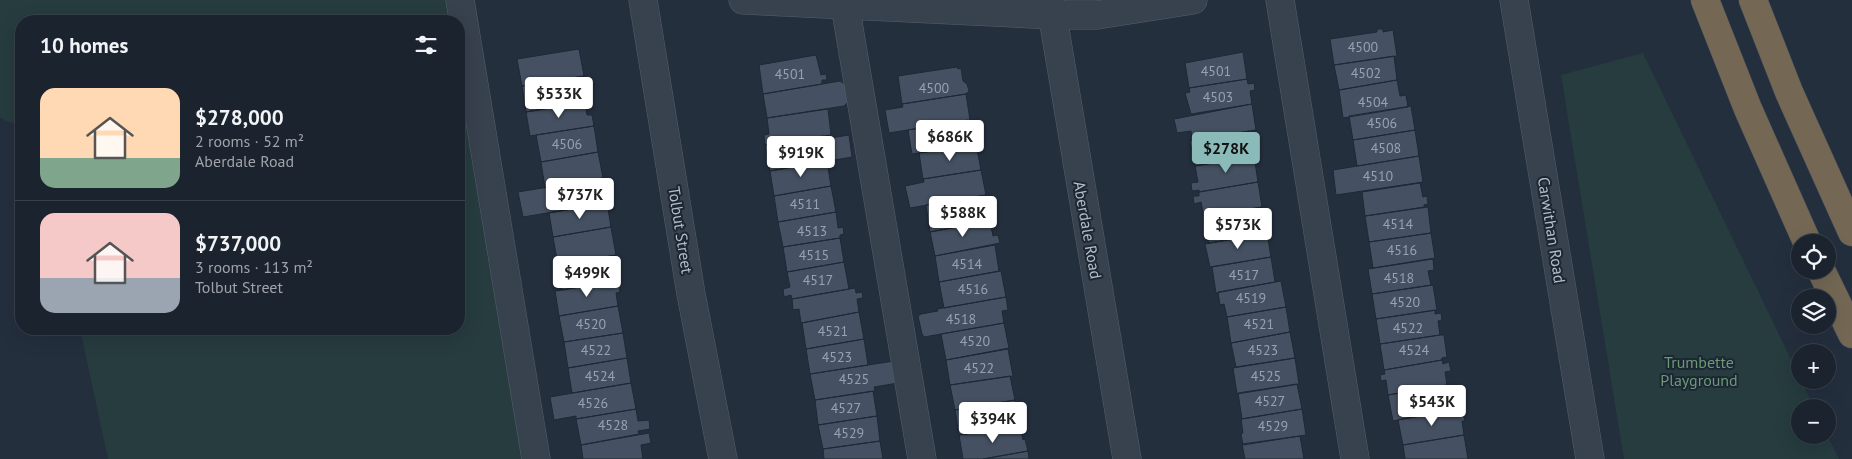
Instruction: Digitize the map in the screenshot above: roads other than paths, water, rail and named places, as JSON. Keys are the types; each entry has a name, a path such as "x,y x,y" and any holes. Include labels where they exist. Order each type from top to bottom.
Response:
{"highway":[{"path":"1705,0 1748,109 1803,234"},
{"path":"1753,0 1789,92 1852,232"},
{"path":"1825,279 1852,334"}],"street":[{"path":"460,0 462,15"},
{"name":"Tolbut Street","path":"643,0 691,294 723,459"},
{"path":"743,0 1051,8 1097,15 1193,0"},
{"path":"1280,0 1355,459"},
{"name":"Carwithan Road","path":"1514,0 1590,459"},
{"path":"844,2 922,459"},
{"name":"Aberdale Road","path":"1051,8 1127,459"},
{"path":"465,30 536,459"}],"park label":[{"name":"Trumbette Playground","path":"1699,371"}]}
